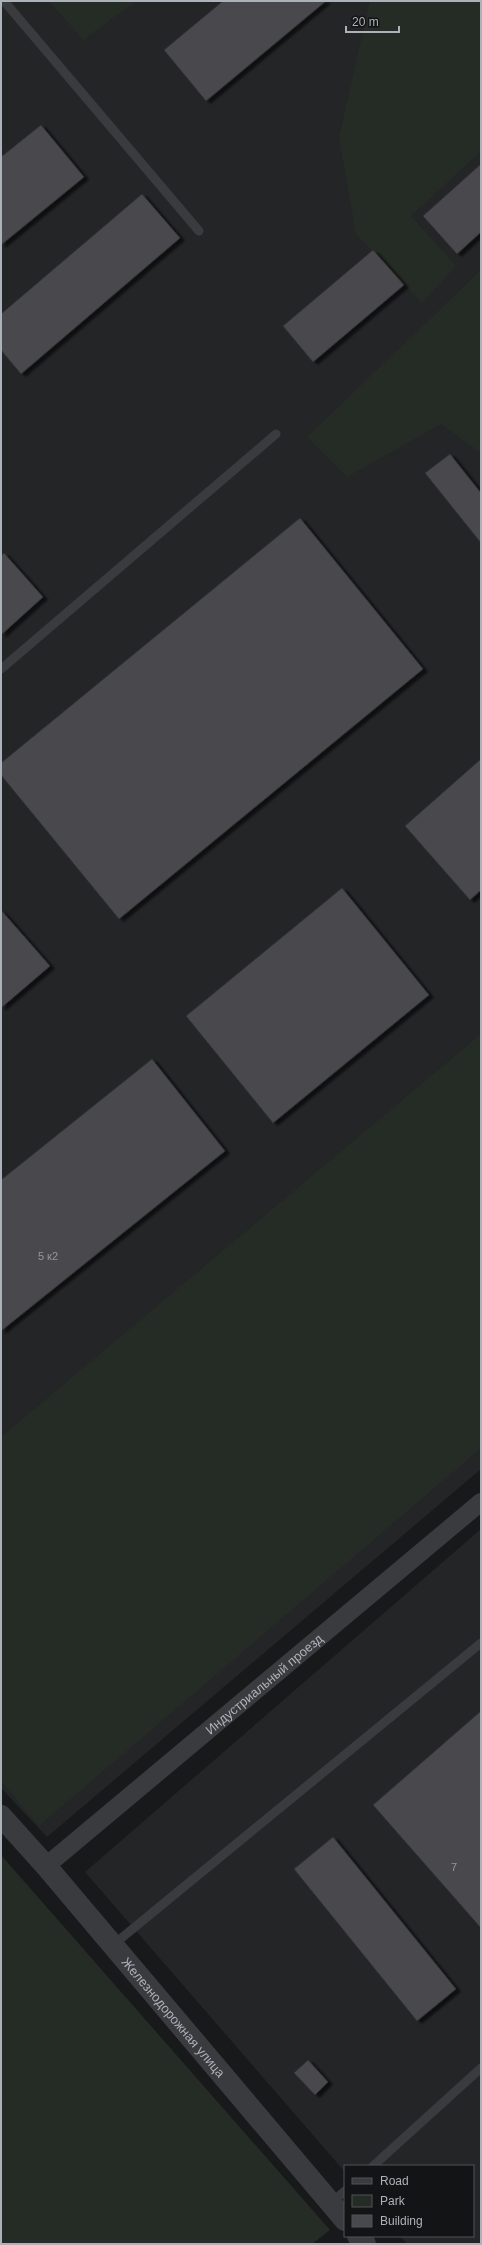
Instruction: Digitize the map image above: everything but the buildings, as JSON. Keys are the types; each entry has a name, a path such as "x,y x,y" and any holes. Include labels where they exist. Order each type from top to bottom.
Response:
{"street":[{"name":"Индустриальный проезд","path":"46,1866 481,1502"},
{"name":"Железнодорожная улица","path":"1,1816 113,1945 338,2197 344,2217"}],"lane":[{"path":"4,1 199,231"},
{"path":"1,669 276,434"},
{"path":"113,1945 481,1643"},
{"path":"374,2165 481,2068"}],"shaded area":[{"path":"1,1 481,1 481,1469 47,1837 1,1788"},
{"path":"481,1529 481,2244 407,2244 401,2237 474,2237 474,2165 344,2165 344,2171 85,1872"}],"green space":[{"path":"49,1 136,1 83,40"},
{"path":"370,1 481,1 481,151 411,216 456,266 422,303 356,234 339,137"},
{"path":"481,270 481,453 441,424 347,477 307,437"},
{"path":"481,1034 481,1448 39,1826 1,1781 1,1437"},
{"path":"1,1855 330,2230 312,2244 1,2244"}]}
